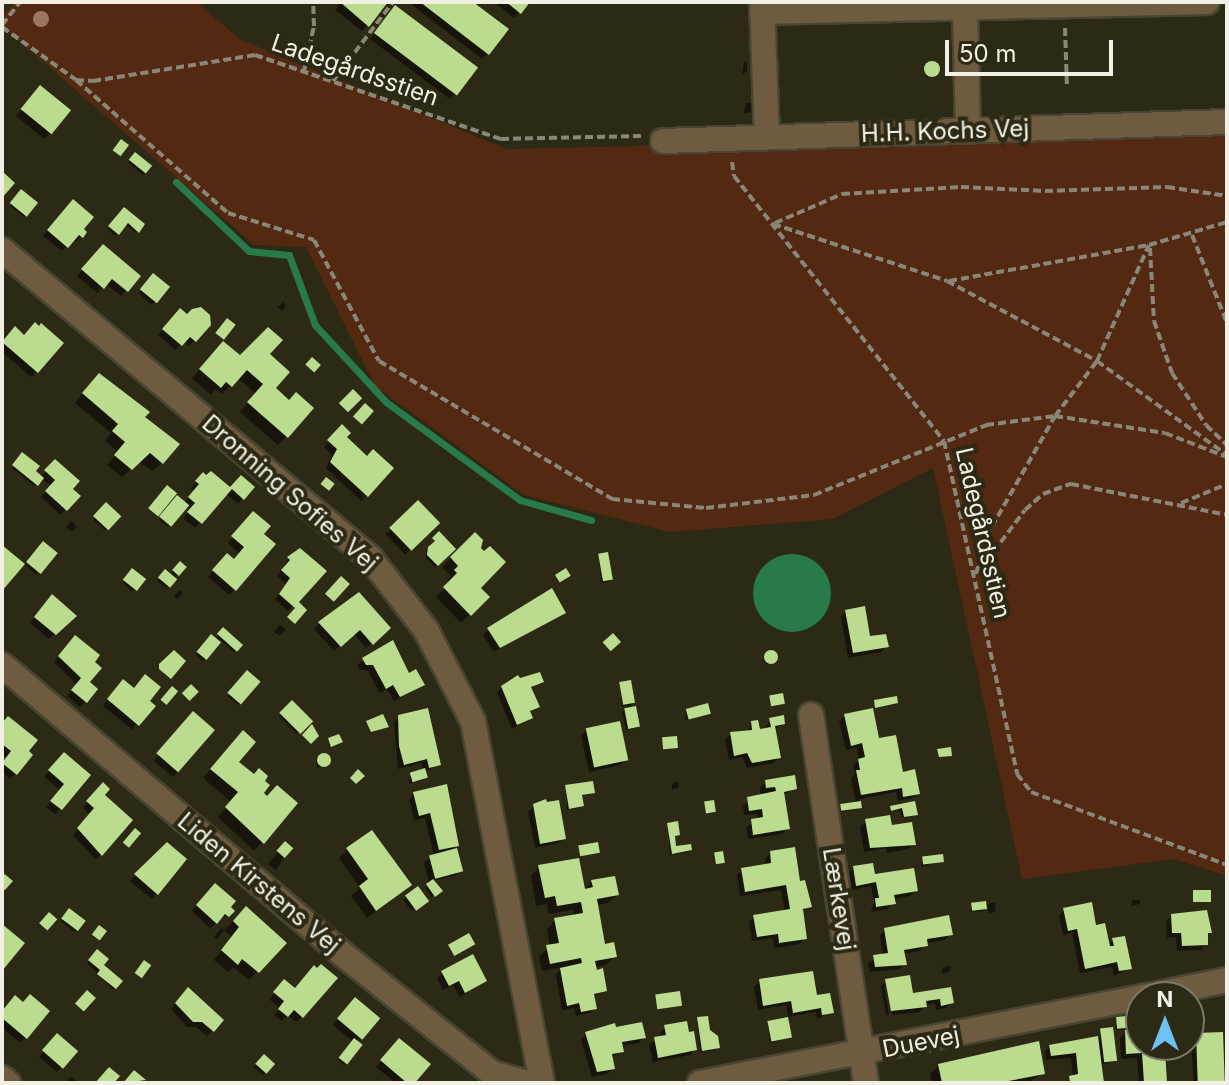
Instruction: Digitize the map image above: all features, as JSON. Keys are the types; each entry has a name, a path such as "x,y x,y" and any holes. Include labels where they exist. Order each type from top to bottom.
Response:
{"street":[{"path":"767,137 762,7 965,8 1207,2"},
{"path":"965,8 968,131"},
{"name":"H.H. Kochs Vej","path":"663,141 1227,122"},
{"name":"Dronning Sofies Vej","path":"2,250 371,559 426,630 473,721 542,1083"},
{"name":"Liden Kirstens Vej","path":"2,665 340,952 492,1073 526,1083"},
{"name":"Lærkevej","path":"811,715 866,1083"},
{"name":"Duevej","path":"1205,984 1227,980"},
{"name":"Duevej","path":"700,1083 862,1054 1125,1000"},
{"path":"2,1078 8,1083"}],"path":[{"path":"20,2 2,26 76,80 228,213 314,240 379,361 612,499 706,508 814,495 986,425 1055,416 1165,433 1227,456"},
{"path":"304,71 314,26 313,2"},
{"path":"333,81 393,2"},
{"path":"1065,5 1067,87"},
{"name":"Ladegårdsstien","path":"76,80 93,81 239,55 255,55 501,139 653,136 663,141"},
{"name":"Ladegårdsstien","path":"727,138 734,176 944,441 1017,774 1031,792 1226,865"},
{"path":"773,224 842,194 961,187 1045,191 1167,187 1227,196"},
{"path":"947,281 1149,245 1192,235 1227,222"},
{"path":"773,224 947,281 1097,361 1227,456"},
{"path":"1192,235 1227,323"},
{"path":"975,576 986,537 1055,416 1097,361 1149,245"},
{"path":"1149,245 1154,321 1172,373 1206,425 1227,445"},
{"path":"975,576 1025,510 1043,494 1071,484 1181,503 1227,515"},
{"path":"1181,503 1227,484"},
{"path":"1226,865 1227,872"}],"shaded area":[{"path":"16,2 196,2 241,40 507,149 1227,132 1227,876 1174,859 1022,879 933,468 833,519 670,532 524,495 375,386 306,247 254,245 2,26 2,15"},
{"path":"784,554 800,554 814,560 825,571 831,593 825,615 814,626 800,632 784,632 770,626 759,615 753,601 753,585 759,571 770,560"}],"building":[{"path":"340,2 388,2 369,27"},
{"path":"420,2 473,2 509,29 489,55"},
{"path":"506,2 530,2 521,14"},
{"path":"395,5 478,68 457,96 374,33"},
{"path":"932,61 938,63 938,75 932,77 926,75 924,69 926,63"},
{"path":"40,85 71,110 52,134 20,109"},
{"path":"121,139 129,145 121,156 113,150"},
{"path":"135,152 152,166 146,174 129,160"},
{"path":"2,171 15,183 2,198"},
{"path":"21,189 38,203 27,217 10,203"},
{"path":"73,199 94,217 84,229 87,232 83,238 79,235 68,248 47,230"},
{"path":"124,207 145,224 139,233 128,223 119,235 108,226"},
{"path":"103,244 141,276 128,292 112,279 104,289 81,269"},
{"path":"153,273 170,287 157,303 140,289"},
{"path":"201,307 210,315 211,325 196,342 190,337 182,346 162,329 180,308 187,314"},
{"path":"227,318 236,325 224,340 215,333"},
{"path":"35,322 39,326 41,323 64,343 38,373 2,342 15,326 24,335"},
{"path":"268,327 283,340 270,354 290,372 276,388 289,400 296,392 314,408 288,438 247,402 263,384 247,370 232,387 226,382 221,388 199,369 223,341 240,355"},
{"path":"312,357 321,365 314,372 305,364"},
{"path":"99,373 150,412 145,417 180,444 163,464 150,453 132,470 114,455 125,442 112,431 118,424 82,393"},
{"path":"353,389 362,398 348,412 339,403"},
{"path":"365,403 374,411 362,424 353,416"},
{"path":"342,424 351,433 347,437 367,456 373,449 394,468 368,497 330,462 337,449 327,440"},
{"path":"22,452 40,466 36,471 44,478 38,486 12,465"},
{"path":"55,459 80,481 73,489 81,496 67,511 45,491 55,480 44,470"},
{"path":"211,471 230,487 241,475 255,487 244,500 232,489 202,524 187,512 195,503 188,497 199,484 195,481 203,472 206,475"},
{"path":"326,477 335,484 329,491 320,484"},
{"path":"167,485 177,493 158,516 148,508"},
{"path":"177,495 189,505 171,527 159,516"},
{"path":"418,500 440,523 411,551 389,528"},
{"path":"106,502 121,516 108,530 93,516"},
{"path":"253,511 271,526 264,534 276,544 236,591 212,570 227,553 234,559 244,547 231,536"},
{"path":"439,531 456,549 438,566 427,555 428,547 435,541 432,538"},
{"path":"475,532 483,540 481,548 484,551 490,546 506,562 481,588 490,597 471,616 443,587 457,573 454,570 458,566 450,557"},
{"path":"43,541 58,553 41,574 26,562"},
{"path":"2,545 25,564 2,591"},
{"path":"300,548 327,571 299,602 307,610 295,624 287,617 295,608 279,594 290,578 281,570 290,560 287,557"},
{"path":"608,552 613,580 603,581 598,554"},
{"path":"180,561 187,567 179,576 172,570"},
{"path":"132,568 146,579 137,591 123,580"},
{"path":"566,568 571,576 560,583 555,575"},
{"path":"165,569 177,579 170,588 158,577"},
{"path":"341,576 350,584 334,602 325,594"},
{"path":"552,588 566,613 500,648 487,628"},
{"path":"359,592 391,628 373,645 360,630 341,647 318,622"},
{"path":"52,594 77,616 56,635 34,617"},
{"path":"865,606 870,636 886,634 889,647 853,653 845,610"},
{"path":"223,627 243,645 237,652 217,634"},
{"path":"613,633 621,642 611,651 603,642"},
{"path":"211,634 221,642 207,660 197,652"},
{"path":"75,635 100,655 95,662 102,668 90,682 98,689 87,703 71,690 81,678 58,656"},
{"path":"393,640 409,673 416,669 425,685 400,697 393,685 386,689 373,665 366,665 362,658"},
{"path":"174,650 186,661 171,679 159,669 159,664"},
{"path":"771,650 778,657 771,664 764,657"},
{"path":"247,670 261,682 241,704 227,693"},
{"path":"540,672 544,682 531,687 540,707 530,711 533,718 517,725 501,686 518,675 520,678"},
{"path":"145,674 161,687 150,701 156,706 139,726 107,699 123,679 134,688"},
{"path":"631,680 635,703 623,705 619,682"},
{"path":"191,684 199,692 190,701 182,693"},
{"path":"172,686 178,691 167,705 160,700"},
{"path":"783,693 785,704 771,706 769,695"},
{"path":"897,696 898,703 875,708 874,700"},
{"path":"292,700 313,721 300,734 279,713"},
{"path":"708,703 711,714 689,720 686,709"},
{"path":"636,706 640,727 628,729 624,708"},
{"path":"428,708 441,765 429,768 427,759 404,765 399,746 398,715"},
{"path":"873,708 879,738 896,735 903,772 915,769 920,794 903,797 902,788 861,795 856,770 860,770 858,759 865,757 862,743 851,746 844,714"},
{"path":"193,711 215,730 178,772 156,753"},
{"path":"383,714 389,727 371,732 366,721"},
{"path":"784,715 785,724 775,726 781,758 752,763 747,753 734,756 730,732 752,730 751,721 758,720 760,729 771,727 769,718"},
{"path":"8,716 38,740 29,751 33,755 17,775 2,763 11,751 2,744 2,723"},
{"path":"620,721 628,760 594,767 586,728"},
{"path":"312,724 319,736 311,744 302,735"},
{"path":"243,730 256,742 239,762 254,774 259,768 268,776 265,781 270,785 264,793 267,796 277,785 298,803 264,844 225,807 238,792 210,769"},
{"path":"339,734 343,742 331,747 328,738"},
{"path":"677,736 678,748 663,749 662,737"},
{"path":"951,747 952,756 939,757 937,749"},
{"path":"64,752 91,775 62,810 50,801 64,784 48,770"},
{"path":"324,753 331,760 324,767 317,760"},
{"path":"425,768 428,778 413,782 410,773"},
{"path":"358,769 365,776 356,784 350,778"},
{"path":"795,775 797,789 784,792 790,829 753,835 751,819 763,817 762,809 749,811 747,797 776,791 775,787 766,788 765,780"},
{"path":"593,781 595,793 582,795 584,806 569,809 565,785"},
{"path":"103,782 110,789 105,795 133,820 102,856 77,828 94,808 86,801"},
{"path":"447,784 459,846 439,850 430,813 419,816 413,792"},
{"path":"546,799 547,802 559,800 566,839 540,844 533,804"},
{"path":"714,800 716,812 706,813 704,802"},
{"path":"861,801 862,808 841,811 840,804"},
{"path":"915,801 918,815 904,817 902,808 891,811 890,806"},
{"path":"890,815 892,825 912,822 916,845 870,848 865,819"},
{"path":"678,821 680,835 675,836 676,846 691,844 692,850 672,854 667,823"},
{"path":"135,828 141,833 129,848 123,843"},
{"path":"372,830 412,885 376,911 359,886 368,879 346,848"},
{"path":"285,841 293,848 285,858 276,851"},
{"path":"167,842 187,859 158,895 134,874"},
{"path":"598,842 600,853 580,856 578,845"},
{"path":"795,847 800,881 805,880 812,907 803,909 807,939 779,943 778,934 757,937 753,915 790,909 786,885 745,892 741,868 771,863 770,851"},
{"path":"457,848 463,871 435,879 429,856"},
{"path":"723,851 725,863 716,864 714,852"},
{"path":"943,854 944,862 923,864 922,857"},
{"path":"579,858 585,889 593,887 591,880 615,876 619,895 597,899 605,944 614,942 617,957 595,961 597,970 603,968 607,991 594,994 597,1009 581,1012 579,1003 567,1006 560,968 582,963 581,958 550,964 546,945 559,943 554,918 583,913 581,902 557,906 555,896 545,898 538,865"},
{"path":"873,863 875,874 914,868 918,891 894,895 896,904 876,907 875,898 879,898 876,882 856,886 853,866"},
{"path":"2,872 13,881 5,890 2,888"},
{"path":"433,879 443,891 435,897 426,884"},
{"path":"215,883 236,901 231,907 235,911 229,917 225,914 217,924 196,905"},
{"path":"418,886 429,901 416,911 405,895"},
{"path":"1193,890 1211,890 1211,902 1193,902"},
{"path":"986,901 987,909 972,911 971,903"},
{"path":"1092,902 1096,925 1105,923 1110,946 1114,946 1112,938 1125,936 1132,969 1119,971 1117,962 1085,969 1077,929 1068,931 1063,908"},
{"path":"246,906 287,943 259,973 242,959 238,965 221,950 239,927 233,921"},
{"path":"69,908 86,921 78,931 61,918"},
{"path":"1207,910 1212,933 1208,933 1208,945 1182,946 1181,933 1172,933 1171,914"},
{"path":"49,912 57,919 47,931 39,923"},
{"path":"949,915 953,935 927,939 928,946 904,950 907,965 875,967 873,955 888,953 884,928"},
{"path":"2,924 25,943 2,971"},
{"path":"99,925 107,931 100,941 92,935"},
{"path":"469,933 475,944 454,956 448,945"},
{"path":"97,949 109,959 104,965 123,981 116,989 97,974 100,970 88,960"},
{"path":"473,954 487,981 465,993 459,981 449,986 441,971"},
{"path":"144,960 151,965 142,978 135,973"},
{"path":"321,964 338,978 303,1018 294,1010 288,1017 278,1009 284,1001 273,992 284,979 295,988 314,965 317,968"},
{"path":"813,971 817,995 830,993 834,1013 822,1015 821,1008 793,1013 791,1001 763,1006 759,979"},
{"path":"910,975 913,993 951,987 954,1003 941,1006 940,999 926,1001 927,1007 891,1011 885,979"},
{"path":"188,987 224,1020 214,1032 202,1022 193,1022 175,1003"},
{"path":"87,990 96,998 84,1011 75,1003"},
{"path":"680,991 682,1006 657,1009 655,994"},
{"path":"30,994 50,1011 27,1039 2,1018 2,1011 15,995 23,1002"},
{"path":"355,997 380,1018 362,1040 337,1018"},
{"path":"708,1016 710,1030 718,1036 720,1048 702,1051 697,1017"},
{"path":"1125,1016 1125,1028 1117,1029 1116,1017"},
{"path":"788,1017 792,1038 771,1042 767,1021"},
{"path":"687,1021 689,1032 694,1031 697,1050 658,1058 654,1037 666,1035 664,1025"},
{"path":"642,1022 646,1038 622,1042 624,1052 612,1054 615,1069 597,1072 585,1032 615,1023 616,1027"},
{"path":"1113,1027 1117,1061 1104,1062 1100,1029"},
{"path":"1223,1032 1225,1083 1198,1083 1197,1061 1205,1061 1205,1033"},
{"path":"57,1033 78,1051 63,1069 42,1050"},
{"path":"1098,1036 1104,1083 1070,1083 1069,1076 1078,1074 1076,1053 1051,1056 1049,1045"},
{"path":"354,1038 363,1045 347,1064 339,1058"},
{"path":"399,1038 431,1064 415,1083 407,1083 380,1060"},
{"path":"1039,1041 1045,1074 998,1083 942,1083 938,1064"},
{"path":"264,1054 275,1064 266,1074 255,1064"},
{"path":"1143,1061 1166,1061 1167,1083 1144,1083"},
{"path":"109,1067 120,1076 114,1083 95,1083"},
{"path":"134,1070 146,1080 123,1083"}],"waterway":[{"path":"176,182 249,251 289,255 315,325 386,402 520,500 591,520"}]}
